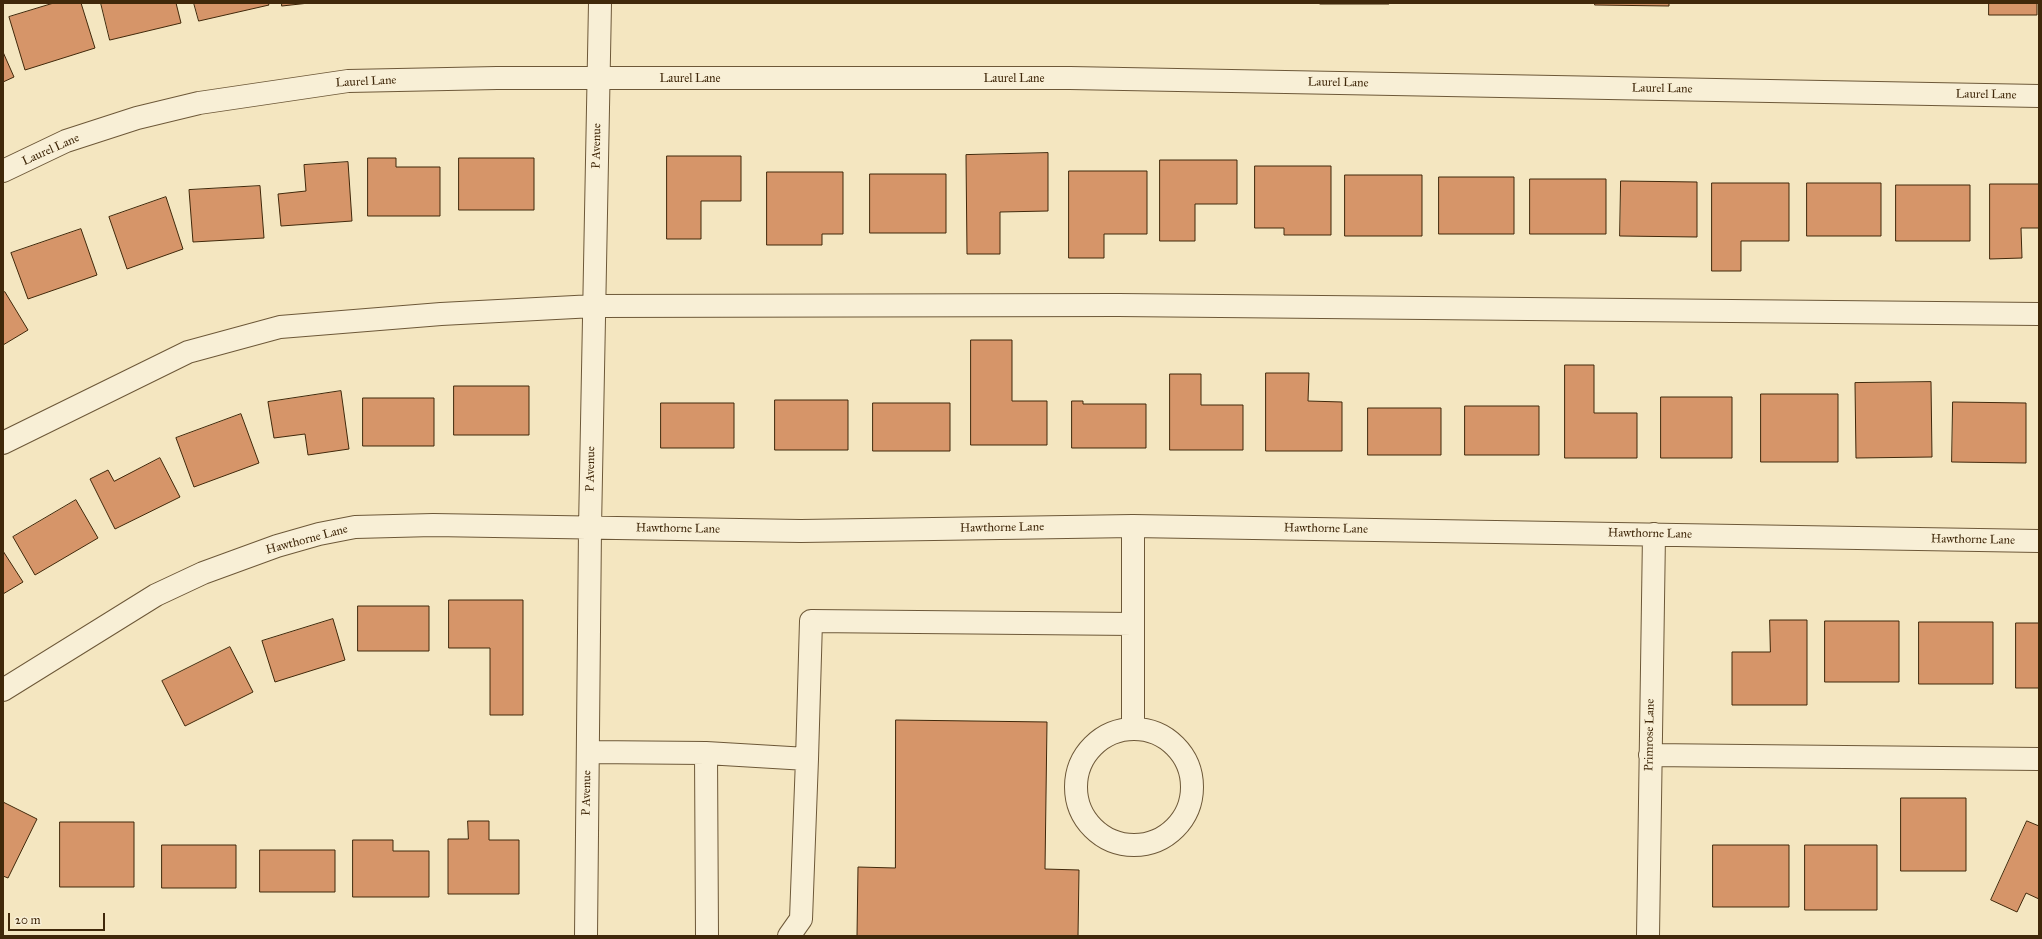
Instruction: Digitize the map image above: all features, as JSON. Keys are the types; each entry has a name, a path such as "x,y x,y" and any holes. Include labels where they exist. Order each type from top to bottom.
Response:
{"street":[{"name":"P Avenue","path":"586,936 590,528 600,3"},
{"name":"Laurel Lane","path":"3,172 66,141 137,118 199,103 348,81 497,78 1070,78 2039,96"},
{"path":"3,444 188,352 280,327 441,314 594,306 1118,304 2039,314"},
{"name":"Hawthorne Lane","path":"3,690 156,595 210,571 277,546 319,534 355,527 433,525 801,531 1133,526 2039,541"},
{"path":"1133,526 1133,729"},
{"name":"Primrose Lane","path":"1648,936 1654,534"},
{"path":"789,936 801,919 811,621 1133,624"},
{"path":"1133,729 1152,732 1168,741 1182,755 1190,772 1192,790 1188,809 1178,825 1164,837 1146,844 1127,845 1108,840 1092,828 1081,812 1076,794 1076,774 1084,757 1097,742 1114,733 1133,729"},
{"path":"588,752 706,754 807,759"},
{"path":"706,754 707,936"},
{"path":"1650,755 2039,760"}],"building":[{"path":"54,3 81,3 95,48 25,70 9,17"},
{"path":"101,3 176,3 181,23 110,40"},
{"path":"194,3 268,3 269,5 199,21"},
{"path":"282,3 309,3 282,6"},
{"path":"1389,3 1389,4 1320,4"},
{"path":"1595,3 1669,3 1669,6 1595,5"},
{"path":"1989,3 2037,3 2037,15 1989,15"},
{"path":"3,52 14,77 3,82"},
{"path":"1048,153 1048,211 1000,212 1000,254 967,254 966,155"},
{"path":"667,156 741,156 741,201 701,201 701,239 667,239"},
{"path":"368,158 396,158 396,167 440,167 440,216 368,216"},
{"path":"459,158 534,158 534,210 459,210"},
{"path":"1160,160 1237,160 1237,204 1195,204 1195,241 1160,241"},
{"path":"348,162 352,221 281,226 278,194 306,191 304,165"},
{"path":"1255,166 1331,166 1331,235 1284,235 1284,228 1255,228"},
{"path":"1069,171 1147,171 1147,234 1104,234 1104,258 1069,258"},
{"path":"767,172 843,172 843,234 822,234 822,245 767,245"},
{"path":"870,174 946,174 946,233 870,233"},
{"path":"1345,175 1422,175 1422,236 1345,236"},
{"path":"1439,177 1514,177 1514,234 1439,234"},
{"path":"1530,179 1606,179 1606,234 1530,234"},
{"path":"1621,181 1697,182 1697,237 1620,236"},
{"path":"1712,183 1789,183 1789,241 1741,241 1741,271 1712,271"},
{"path":"1807,183 1881,183 1881,236 1807,236"},
{"path":"1990,184 2039,184 2039,228 2021,228 2022,258 1990,259"},
{"path":"1896,185 1970,185 1970,241 1896,241"},
{"path":"260,186 264,238 193,242 189,190"},
{"path":"166,197 183,249 127,269 109,217"},
{"path":"81,229 97,275 28,299 11,253"},
{"path":"5,292 28,330 3,345 3,293"},
{"path":"971,340 1012,340 1012,401 1047,401 1047,445 971,445"},
{"path":"1565,365 1594,365 1594,413 1637,413 1637,458 1565,458"},
{"path":"1266,373 1309,373 1308,401 1342,402 1342,451 1266,451"},
{"path":"1170,374 1201,374 1201,405 1243,405 1243,450 1170,450"},
{"path":"1931,382 1932,457 1856,458 1855,383"},
{"path":"454,386 529,386 529,435 454,435"},
{"path":"341,391 349,449 308,455 305,434 274,438 268,402"},
{"path":"1761,394 1838,394 1838,462 1761,462"},
{"path":"1661,397 1732,397 1732,458 1661,458"},
{"path":"363,398 434,398 434,446 363,446"},
{"path":"775,400 848,400 848,450 775,450"},
{"path":"1072,401 1083,401 1083,404 1146,404 1146,448 1072,448"},
{"path":"1953,402 2026,403 2026,463 1952,462"},
{"path":"661,403 734,403 734,448 661,448"},
{"path":"873,403 950,403 950,451 873,451"},
{"path":"1465,406 1539,406 1539,455 1465,455"},
{"path":"1368,408 1441,408 1441,455 1368,455"},
{"path":"241,414 259,463 194,487 176,438"},
{"path":"160,458 180,497 115,529 90,479 108,470 114,481"},
{"path":"76,500 98,538 35,575 13,537"},
{"path":"3,551 23,582 3,594"},
{"path":"449,600 523,600 523,715 490,715 490,648 449,648"},
{"path":"358,606 429,606 429,651 358,651"},
{"path":"333,619 345,660 275,682 262,641"},
{"path":"1770,620 1807,620 1807,705 1732,705 1732,652 1770,652"},
{"path":"1825,621 1899,621 1899,682 1825,682"},
{"path":"1919,622 1993,622 1993,684 1919,684"},
{"path":"2016,623 2039,623 2039,688 2016,688"},
{"path":"230,647 253,692 185,726 162,681"},
{"path":"896,720 1047,722 1045,869 1079,870 1078,936 857,936 858,867 895,868"},
{"path":"1901,798 1966,798 1966,871 1901,871"},
{"path":"3,802 37,819 8,878 3,876"},
{"path":"468,821 489,821 489,840 519,840 519,894 448,894 448,839 468,839"},
{"path":"2027,821 2039,826 2039,899 2026,893 2017,912 1991,900"},
{"path":"60,822 134,822 134,887 60,887"},
{"path":"353,840 393,840 393,851 429,851 429,897 353,897"},
{"path":"162,845 236,845 236,888 162,888"},
{"path":"1713,845 1789,845 1789,907 1713,907"},
{"path":"1805,845 1877,845 1877,910 1805,910"},
{"path":"260,850 335,850 335,892 260,892"}]}
